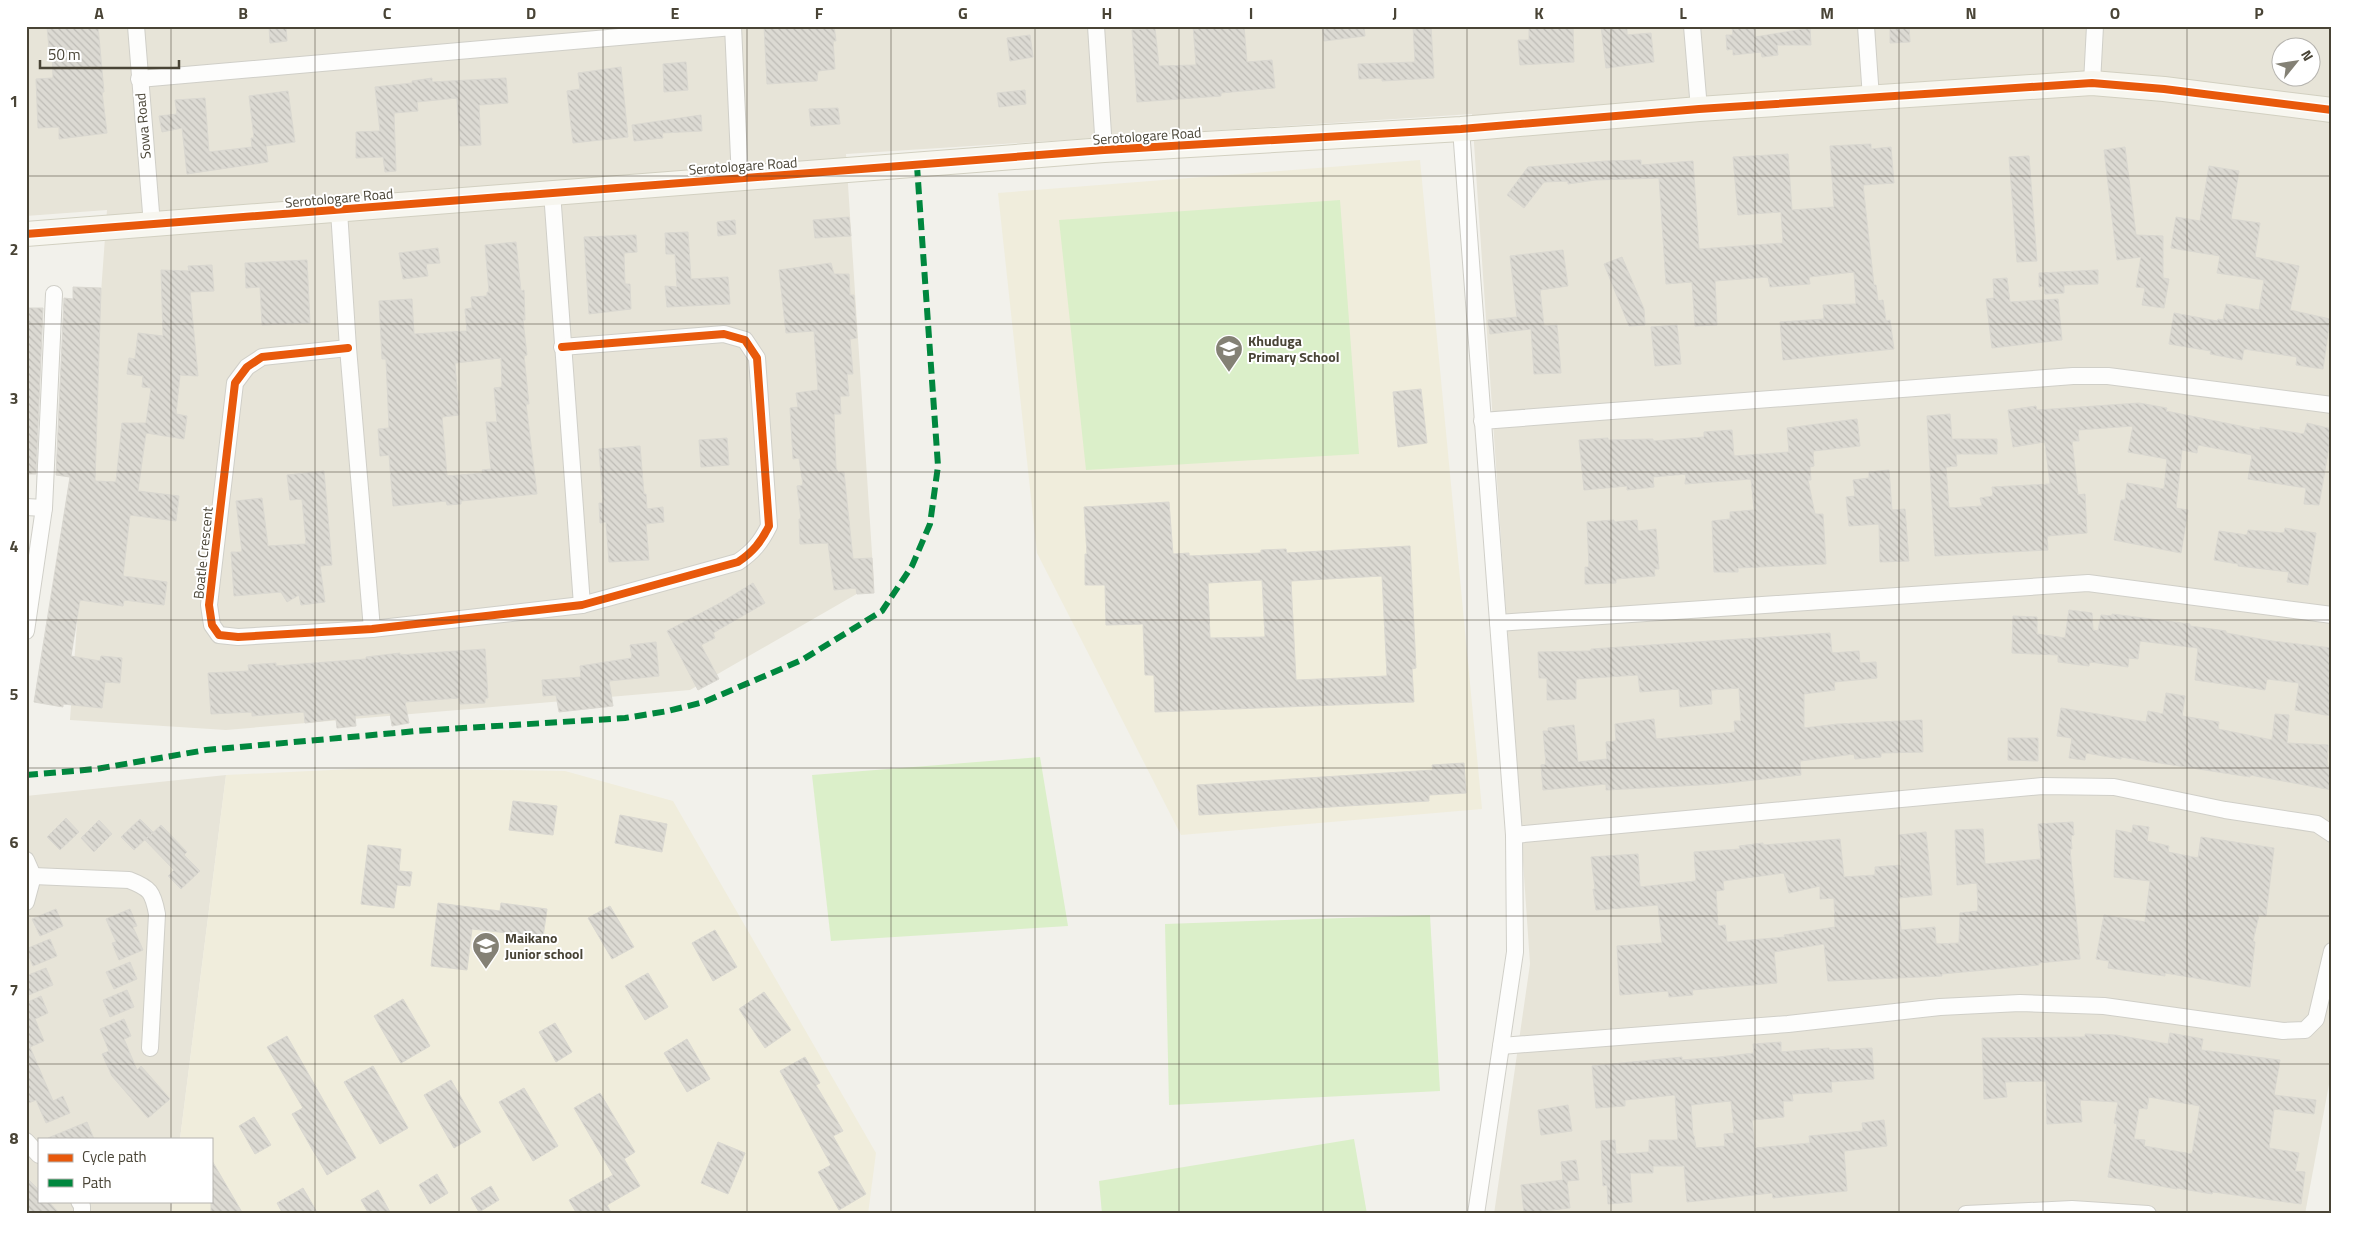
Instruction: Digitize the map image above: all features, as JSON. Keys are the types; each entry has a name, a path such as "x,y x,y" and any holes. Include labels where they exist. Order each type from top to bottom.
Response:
{"street":[{"name":"Sowa Road","path":"136,26 152,225"},
{"path":"1096,26 1104,150"},
{"path":"1692,26 1699,109"},
{"path":"1866,26 1871,98"},
{"path":"2092,83 2095,26"},
{"path":"139,78 733,27 740,180"},
{"name":"Serotologare Road","path":"26,234 339,211 552,192 740,180 1104,150 1461,128 1699,109 2092,83 2164,89 2332,110"},
{"path":"1461,128 1514,835 1515,952 1509,1006 1501,1046 1476,1214"},
{"path":"552,192 582,605"},
{"path":"339,211 348,348 372,629"},
{"path":"26,631 44,508 54,294"},
{"name":"Boatle Crescent","path":"348,348 262,357 247,367 235,383 209,605 212,625 220,634 238,637 372,629 582,605 738,562 752,552 761,542 769,526 757,358 745,340 724,334 562,347"},
{"path":"1482,421 2073,376 2108,376 2332,405"},
{"path":"26,508 44,508"},
{"path":"1498,622 2088,583 2332,615"},
{"path":"1514,835 2042,786 2114,787 2225,810 2317,824 2332,834"},
{"path":"26,860 33,876 26,902"},
{"path":"33,876 129,880 143,886 154,895 157,914 150,1048"},
{"path":"1501,1046 1788,1024 1940,1007 2020,1003 2104,1006 2283,1031 2305,1030 2316,1019 2332,951"},
{"path":"26,1141 38,1154"},
{"path":"80,1202 82,1206 82,1214"},
{"path":"1966,1214 2072,1209 2148,1214"}],"shaded area":[{"path":"26,26 2332,26 2332,1068 2305,1214 1494,1214 1530,964 1472,114 846,154 874,584 690,690 226,730 70,720 107,210 26,216"},
{"name":"Khuduga Primary School","path":"1420,160 1482,809 1181,835 1037,553 998,193"},
{"name":"Maikano Junior school","path":"372,768 565,771 673,801 876,1153 868,1214 171,1214 173,1202 212,1202 212,1138 180,1138 226,775"},
{"path":"226,775 180,1138 38,1138 38,1202 173,1202 171,1214 26,1214 26,796"}],"green space":[{"path":"1340,200 1359,454 1086,470 1059,220"},
{"path":"1040,757 1068,926 831,941 812,775"},
{"path":"1430,915 1440,1091 1169,1105 1165,924"},
{"path":"1354,1139 1367,1214 1102,1214 1099,1181"}],"building":[{"path":"47,26 98,26 104,92 102,92 107,133 59,139 59,127 38,128 36,79 53,78 52,49 49,49"},
{"path":"269,26 286,26 287,41 270,43"},
{"path":"764,26 834,26 836,41 833,41 835,69 818,71 817,81 767,84"},
{"path":"1193,26 1244,26 1247,62 1272,60 1275,88 1221,93 1221,96 1137,102 1132,30 1155,28 1159,66 1196,65"},
{"path":"1322,26 1364,26 1365,36 1324,41"},
{"path":"1413,26 1431,26 1434,78 1382,81 1382,78 1359,79 1358,64 1415,62"},
{"path":"1529,26 1573,26 1574,62 1520,65 1518,40 1529,40"},
{"path":"1601,26 1627,26 1627,35 1651,33 1654,62 1606,68"},
{"path":"1755,26 1755,37 1810,28 1811,45 1777,45 1778,55 1762,57 1761,52 1733,55 1733,49 1727,50 1726,35 1733,35 1732,28"},
{"path":"1890,26 1909,26 1910,42 1890,43"},
{"path":"1030,35 1033,57 1010,61 1007,38"},
{"path":"686,62 688,90 664,92 663,64"},
{"path":"621,67 628,137 573,143 567,91 580,89 578,73"},
{"path":"432,78 432,82 506,78 508,103 479,105 481,145 460,146 457,98 417,102 418,111 394,113 396,171 385,172 383,157 356,158 356,132 380,131 375,87 412,83 412,81"},
{"path":"1025,90 1026,104 999,107 997,93"},
{"path":"288,91 295,142 266,146 268,162 187,174 182,128 162,132 159,116 177,114 175,100 205,98 209,152 252,147 251,138 254,138 249,96"},
{"path":"838,108 840,124 811,126 809,109"},
{"path":"701,115 702,131 662,133 663,138 634,141 632,125"},
{"path":"1871,144 1871,149 1891,147 1894,183 1863,185 1874,285 1876,285 1878,301 1883,300 1886,321 1890,320 1894,349 1783,360 1780,322 1824,319 1823,305 1856,304 1854,272 1809,277 1810,284 1770,287 1768,277 1715,281 1717,325 1695,326 1692,282 1666,284 1659,178 1595,180 1568,184 1568,181 1544,182 1524,208 1507,195 1528,167 1606,161 1641,160 1641,165 1693,161 1699,249 1783,243 1781,212 1738,215 1733,157 1788,154 1792,210 1834,207 1830,146"},
{"path":"2125,147 2136,235 2163,236 2163,278 2169,279 2164,308 2142,305 2145,288 2136,287 2141,257 2117,260 2104,150"},
{"path":"2029,156 2037,261 2017,262 2009,157"},
{"path":"2209,166 2239,171 2231,219 2260,223 2255,257 2299,266 2290,310 2330,319 2323,369 2296,365 2297,357 2244,349 2242,360 2210,354 2211,351 2169,344 2174,313 2217,321 2218,319 2223,320 2226,304 2259,310 2264,280 2217,273 2220,256 2171,248 2176,217 2200,221"},
{"path":"849,217 851,236 815,238 813,220"},
{"path":"735,220 736,234 718,236 717,222"},
{"path":"688,232 691,279 728,277 730,304 667,307 665,286 677,287 675,254 666,254 665,233"},
{"path":"636,235 637,252 624,253 625,284 630,284 631,309 589,314 584,237"},
{"path":"516,242 521,291 524,290 525,320 523,320 527,355 524,356 529,404 526,404 537,494 461,501 461,504 447,505 446,501 393,506 389,455 380,456 378,429 389,428 386,359 382,359 379,301 412,299 414,334 467,331 465,309 472,308 471,297 487,296 487,292 489,292 485,245","holes":["501,358 502,387 494,388 497,422 486,422 491,469 482,470 483,473 447,476 442,417 459,415 455,363"]},
{"path":"438,248 440,263 426,264 428,276 403,279 399,253"},
{"path":"1563,250 1568,286 1540,290 1544,326 1557,325 1561,373 1534,374 1531,329 1490,334 1488,320 1517,317 1510,256"},
{"path":"1622,257 1644,309 1645,325 1629,326 1604,264"},
{"path":"307,260 310,323 262,325 260,287 246,288 245,263"},
{"path":"831,263 834,274 849,274 850,295 854,295 857,338 850,339 853,374 847,374 849,396 840,396 841,414 834,414 836,468 838,472 844,472 853,559 872,558 874,593 857,594 856,588 834,590 828,543 800,544 799,519 801,519 797,486 803,485 799,458 793,459 790,408 798,407 796,393 818,390 814,331 786,333 779,270"},
{"path":"212,265 214,291 190,292 198,376 180,375 176,414 187,416 184,439 146,433 138,491 179,496 176,521 130,515 123,576 167,582 164,605 124,600 123,606 80,600 71,656 100,661 101,656 122,658 120,683 105,682 102,708 63,704 63,707 34,702 70,477 56,475 64,298 73,299 73,287 101,288 95,481 116,482 122,423 146,423 151,388 142,387 143,376 127,374 129,358 135,359 138,333 163,336 161,270 189,271 188,266"},
{"path":"2098,270 2098,284 2064,285 2064,293 2045,294 2044,286 2039,287 2039,273"},
{"path":"2007,278 2010,302 2058,299 2062,340 1992,348 1986,299 1994,298 1993,279"},
{"path":"26,308 43,308 36,474 26,474"},
{"path":"1677,325 1681,364 1655,366 1651,327"},
{"path":"1421,389 1427,443 1398,447 1393,392"},
{"path":"2139,403 2167,408 2166,411 2260,430 2260,427 2304,434 2307,423 2332,429 2319,505 2304,504 2306,488 2248,479 2252,455 2198,445 2197,453 2182,450 2176,508 2188,510 2181,553 2114,540 2121,500 2125,500 2127,483 2164,489 2167,459 2128,452 2133,426 2078,430 2079,441 2072,441 2078,495 2085,494 2087,533 2047,536 2048,550 1935,556 1927,416 1950,414 1952,439 1997,439 1997,454 1956,454 1957,466 1946,467 1949,508 1982,506 1980,498 1993,496 1992,487 2050,484 2045,442 2013,447 2008,410 2036,406 2037,410"},
{"path":"1857,419 1860,446 1813,451 1814,466 1810,467 1811,480 1808,480 1815,514 1823,514 1826,564 1738,568 1738,572 1714,572 1712,521 1730,519 1730,512 1754,510 1751,479 1685,484 1686,474 1653,477 1654,487 1627,490 1627,486 1584,490 1579,440 1608,438 1608,440 1653,439 1653,441 1704,437 1704,432 1732,430 1734,456 1789,452 1787,428"},
{"path":"727,438 729,465 701,467 699,440"},
{"path":"640,446 647,509 663,507 664,522 646,524 649,560 609,562 606,522 600,523 599,503 603,503 599,449"},
{"path":"1889,470 1892,510 1905,509 1909,561 1880,562 1879,524 1849,526 1846,497 1855,496 1853,480 1869,478 1869,472"},
{"path":"324,471 332,565 320,566 325,602 301,605 299,595 287,602 281,592 234,596 231,552 242,552 236,501 262,498 268,546 306,544 302,499 290,500 287,475"},
{"path":"1169,502 1173,554 1189,553 1189,556 1261,553 1261,550 1286,549 1287,553 1410,546 1416,668 1412,669 1414,702 1155,712 1154,675 1145,675 1143,624 1106,625 1105,585 1085,585 1085,554 1087,554 1084,507","holes":["1382,576 1387,676 1296,680 1291,581","1262,580 1265,637 1210,638 1208,583"]},
{"path":"1614,520 1614,522 1637,520 1638,531 1656,529 1659,569 1654,569 1655,576 1616,579 1616,583 1585,584 1585,567 1589,567 1587,522"},
{"path":"2285,528 2316,533 2308,585 2287,582 2289,572 2238,566 2238,564 2214,560 2219,531 2247,535 2248,530 2284,533"},
{"path":"753,583 765,603 713,633 715,638 701,645 719,679 698,690 667,631"},
{"path":"2069,610 2092,613 2093,630 2098,631 2101,615 2112,616 2112,614 2190,624 2190,626 2226,631 2226,633 2272,641 2332,648 2332,716 2295,710 2299,683 2267,679 2265,690 2195,680 2198,648 2140,641 2138,659 2129,658 2128,667 2090,662 2089,666 2058,662 2058,655 2012,653 2013,616 2037,617 2037,634 2065,638"},
{"path":"1830,633 1832,653 1859,651 1860,663 1876,662 1877,678 1834,682 1835,690 1804,694 1804,728 1838,724 1922,720 1923,752 1881,753 1881,757 1855,759 1854,754 1800,761 1801,775 1718,784 1606,790 1606,784 1543,790 1541,765 1546,764 1543,731 1548,731 1548,728 1574,725 1578,762 1607,759 1606,742 1616,741 1615,724 1654,719 1656,739 1735,732 1734,721 1741,721 1739,688 1711,690 1712,704 1680,707 1679,689 1640,692 1638,675 1576,679 1576,699 1547,700 1547,678 1539,678 1538,652 1591,651 1591,649"},
{"path":"656,642 659,676 609,681 613,706 559,712 556,695 543,696 542,680 581,677 580,666 632,658 630,645"},
{"path":"485,649 488,698 485,698 485,703 460,704 459,698 405,702 409,723 392,726 390,713 355,716 356,726 337,728 336,719 305,723 304,712 252,716 252,712 211,714 208,673 249,671 248,665 276,663 276,666 366,659 366,657 400,653 400,655"},
{"path":"2166,693 2185,696 2182,716 2219,722 2218,729 2272,740 2275,714 2289,715 2287,743 2328,745 2327,766 2332,767 2332,790 2250,775 2250,777 2121,757 2121,759 2086,753 2085,760 2069,758 2072,738 2057,736 2061,708 2146,722 2148,711 2163,714"},
{"path":"2008,738 2038,738 2038,761 2008,760"},
{"path":"1464,763 1466,793 1429,795 1429,801 1199,815 1197,785 1433,770 1432,765"},
{"path":"513,801 557,806 553,835 509,830"},
{"path":"620,815 667,824 662,852 615,843"},
{"path":"66,818 79,832 60,850 47,837"},
{"path":"140,819 153,832 134,850 121,837"},
{"path":"99,820 112,834 94,852 81,838"},
{"path":"2073,822 2074,835 2071,836 2072,849 2070,849 2080,959 2038,963 2039,965 1942,974 1942,976 1828,981 1824,944 1774,952 1777,983 1692,990 1693,995 1669,997 1668,991 1620,995 1617,946 1662,943 1658,905 1596,910 1591,857 1638,854 1640,887 1696,881 1694,852 1740,849 1739,846 1763,843 1763,845 1840,839 1844,877 1875,875 1875,867 1901,865 1899,835 1926,832 1932,895 1898,898 1901,930 1935,927 1936,944 1959,943 1960,913 1978,911 1977,883 1957,885 1955,830 1983,829 1985,864 2041,859 2038,824","holes":["1784,873 1789,893 1820,886 1820,899 1834,898 1835,927 1784,935 1785,937 1727,942 1725,925 1718,926 1716,891 1724,890 1723,881"]},
{"path":"161,825 187,852 184,855 200,871 181,889 168,876 174,870 145,840"},
{"path":"2133,825 2149,827 2147,841 2169,846 2168,852 2198,858 2201,837 2274,848 2266,916 2259,915 2253,941 2255,942 2250,987 2165,973 2165,976 2108,968 2109,961 2096,959 2104,915 2145,922 2150,881 2114,877 2116,830 2132,833"},
{"path":"368,845 401,849 399,871 412,872 410,886 397,885 394,908 361,904"},
{"path":"438,903 500,911 501,903 547,909 543,937 472,929 467,970 431,966"},
{"path":"610,906 634,947 612,959 588,918"},
{"path":"56,909 63,926 40,936 32,919"},
{"path":"130,909 137,926 133,927 143,950 119,960 112,943 116,942 106,919"},
{"path":"715,930 737,967 713,981 692,943"},
{"path":"50,939 57,956 33,966 26,949"},
{"path":"130,962 137,979 114,989 106,972"},
{"path":"46,968 53,985 26,996 26,976"},
{"path":"648,973 668,1007 645,1020 625,986"},
{"path":"127,990 134,1007 110,1017 103,1000"},
{"path":"764,992 791,1030 765,1048 739,1009"},
{"path":"41,996 48,1013 35,1019 44,1041 30,1047 53,1101 63,1096 70,1113 46,1123 36,1100 26,1104 26,998 28,1002"},
{"path":"403,999 430,1046 401,1063 374,1016"},
{"path":"124,1019 131,1036 124,1039 137,1070 141,1066 170,1099 148,1118 112,1076 102,1054 109,1051 100,1029"},
{"path":"555,1023 572,1052 556,1062 539,1032"},
{"path":"2170,1033 2203,1039 2201,1050 2280,1060 2274,1095 2316,1100 2314,1114 2274,1109 2269,1148 2299,1153 2295,1171 2305,1172 2301,1204 2213,1192 2212,1194 2108,1177 2117,1124 2114,1123 2118,1102 2080,1100 2082,1122 2047,1124 2046,1081 2005,1082 2007,1097 1984,1099 1982,1038 2085,1037 2085,1034 2116,1035 2168,1044","holes":["2149,1097 2200,1106 2192,1154 2144,1146 2145,1140 2134,1139 2139,1108 2147,1109"]},
{"path":"287,1036 356,1158 327,1175 292,1114 303,1108 267,1047"},
{"path":"687,1039 710,1079 687,1092 664,1053"},
{"path":"1781,1042 1781,1052 1829,1048 1829,1050 1872,1048 1874,1079 1831,1082 1832,1092 1792,1094 1793,1101 1783,1101 1784,1117 1752,1120 1755,1148 1810,1143 1809,1136 1863,1131 1862,1123 1884,1120 1887,1146 1844,1151 1847,1191 1773,1198 1772,1193 1687,1202 1684,1166 1653,1166 1653,1173 1630,1173 1632,1202 1608,1204 1607,1185 1603,1186 1601,1141 1615,1140 1616,1154 1649,1152 1649,1140 1678,1140 1675,1095 1625,1100 1625,1106 1596,1108 1592,1066 1682,1057 1682,1060 1754,1053 1753,1044","holes":["1731,1101 1734,1133 1724,1134 1725,1146 1696,1148 1693,1136 1691,1105"]},
{"path":"805,1057 820,1083 816,1085 843,1131 833,1136 866,1194 839,1210 818,1172 831,1165 780,1071"},
{"path":"373,1066 408,1128 380,1144 344,1082"},
{"path":"451,1080 481,1132 454,1148 424,1095"},
{"path":"524,1088 558,1146 533,1161 499,1102"},
{"path":"600,1093 635,1152 624,1159 640,1186 607,1205 612,1214 577,1214 569,1200 613,1175 574,1108"},
{"path":"1568,1105 1572,1131 1541,1135 1538,1110"},
{"path":"254,1117 271,1145 255,1154 239,1126"},
{"path":"87,1122 94,1138 48,1138"},
{"path":"718,1142 745,1153 728,1194 701,1183"},
{"path":"1576,1160 1579,1180 1567,1181 1570,1208 1524,1213 1521,1185 1563,1180 1561,1162"},
{"path":"212,1161 243,1214 211,1214 212,1202"},
{"path":"437,1174 448,1193 430,1204 419,1185"},
{"path":"26,1177 38,1189 38,1202 49,1202 60,1214 26,1214"},
{"path":"491,1186 499,1200 479,1212 471,1198"},
{"path":"303,1188 318,1214 283,1214 277,1203"},
{"path":"378,1190 391,1214 369,1214 361,1200"}],"marked path":[{"path":"26,775 96,769 206,750 417,731 625,718 668,711 704,702 802,660 882,611 912,566 930,524 938,466 917,166"}],"cycle path":[{"path":"26,234 1104,150 1461,129 1699,109 2092,83 2164,89 2332,110"},
{"path":"348,348 262,357 247,367 235,383 209,605 212,625 219,635 238,637 372,629 582,605 738,562 748,554 760,542 769,526 757,358 745,340 724,334 562,347"}],"place":[{"name":"Khuduga Primary School","path":"1229,373"},
{"name":"Maikano Junior school","path":"486,970"}]}
